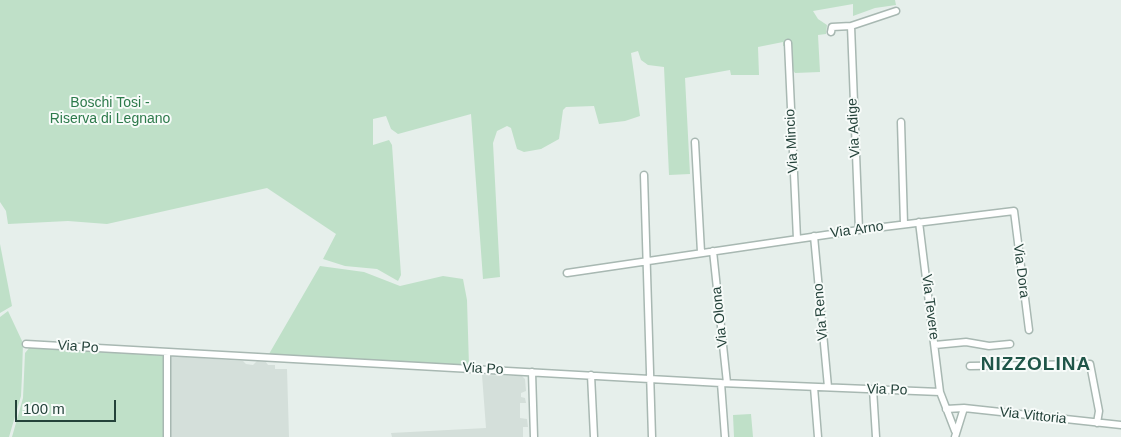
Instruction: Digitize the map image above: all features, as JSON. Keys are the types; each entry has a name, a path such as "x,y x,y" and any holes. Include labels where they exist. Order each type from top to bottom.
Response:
{"street":[{"path":"831,32 832,27 851,26 896,11"},
{"name":"Via Adige","path":"851,26 859,230"},
{"name":"Via Mincio","path":"788,43 797,238"},
{"path":"901,122 904,224"},
{"path":"695,142 701,252"},
{"path":"644,175 652,437"},
{"name":"Via Arno","path":"567,272 797,238 1014,211"},
{"name":"Via Dora","path":"1014,211 1029,330"},
{"name":"Via Tevere","path":"919,222 940,392 955,434"},
{"name":"Via Reno","path":"814,236 828,387"},
{"name":"Via Olona","path":"713,250 724,383 724,437"},
{"path":"935,346 966,342 989,346 1010,344"},
{"name":"Via Po","path":"26,344 724,383 940,392"},
{"path":"167,353 167,437"},
{"path":"970,366 1090,364 1099,411 1097,423"},
{"path":"532,372 534,437"},
{"path":"591,375 594,437"},
{"path":"814,386 818,437"},
{"path":"873,389 876,437"},
{"path":"955,434 964,408"},
{"name":"Via Vittoria","path":"946,409 964,408 1121,425"},
{"path":"949,418 956,422 962,418"}],"shaded area":[{"path":"171,356 243,361 246,364 253,365 257,361 266,362 268,365 275,365 275,369 287,369 289,437 171,437"},
{"path":"482,375 522,376 525,379 526,391 521,393 521,397 525,398 526,403 520,403 520,418 527,419 528,427 523,427 523,437 392,437 391,433 486,428"}],"green space":[{"name":"Boschi Tosi - Riserva di Legnano","path":"0,0 895,0 896,5 875,8 853,16 853,4 813,11 818,19 827,25 826,34 818,35 820,72 795,73 792,69 790,46 783,46 783,42 758,47 759,75 731,75 730,70 685,78 690,174 669,175 664,67 648,65 641,60 638,51 631,53 640,116 625,121 599,124 594,106 566,107 563,110 559,139 541,149 524,152 517,149 511,128 507,126 497,131 493,143 500,277 483,279 471,114 398,134 391,129 386,116 373,119 373,145 389,140 392,145 401,275 398,281 377,269 345,266 323,259 336,234 267,188 107,224 68,221 8,224 6,211 0,202"},
{"path":"0,244 12,306 0,313"},
{"path":"320,266 364,272 400,286 443,276 463,279 467,300 469,366 269,354"},
{"path":"8,311 23,343 21,396 9,437 0,437 0,317"},
{"path":"30,347 165,356 164,437 12,437 23,398 25,353"},
{"path":"751,414 753,437 734,437 733,415"}],"district":[{"name":"NIZZOLINA","path":"1036,365"}]}
